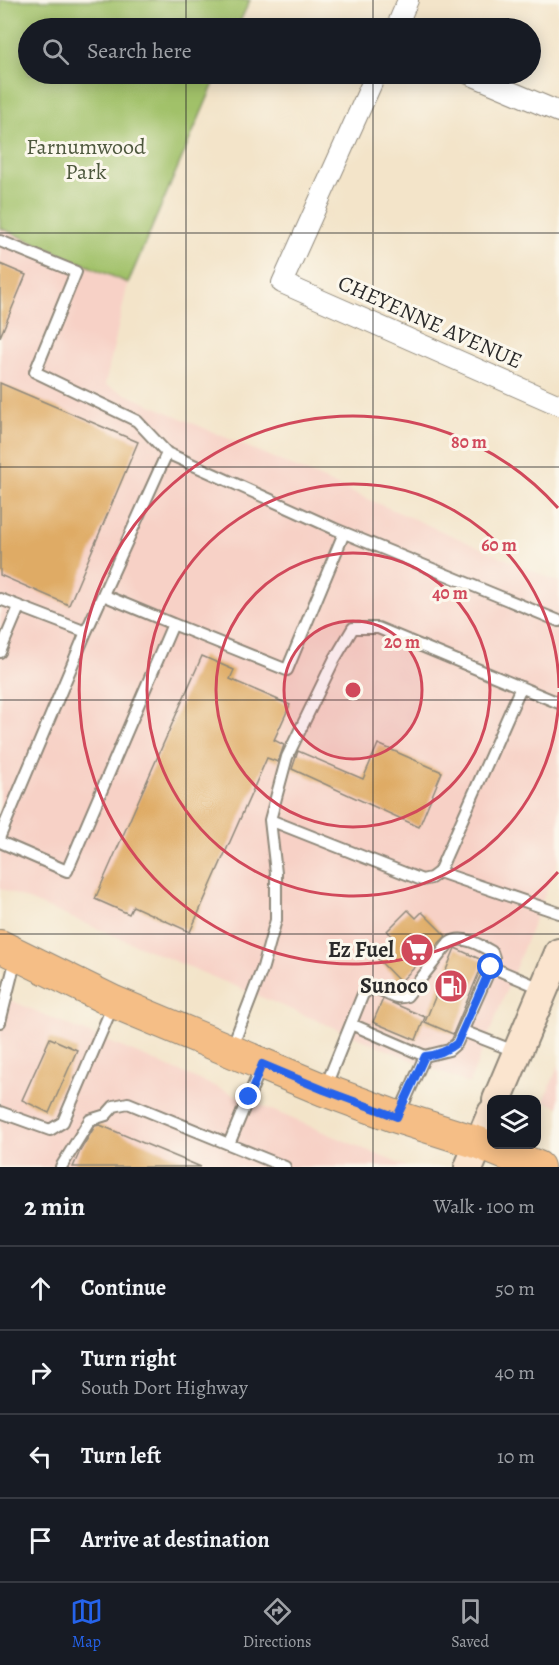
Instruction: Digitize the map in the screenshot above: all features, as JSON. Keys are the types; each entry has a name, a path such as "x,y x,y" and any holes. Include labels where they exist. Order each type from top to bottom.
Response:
{"main road":[{"path":"9,950 114,1002 324,1090 397,1117 474,1155 538,1167"}],"street":[{"path":"400,18 408,0"},
{"name":"CHEYENNE AVENUE","path":"372,84 282,283 559,405"},
{"path":"493,84 559,112"},
{"path":"499,1095 559,952"},
{"path":"474,1155 487,1125"}],"lane":[{"path":"0,241 76,272 34,372 137,422 167,453 344,533 559,621"},
{"path":"0,836 86,632 167,453"},
{"path":"103,596 287,670 344,533"},
{"path":"0,599 86,632"},
{"path":"0,652 19,607"},
{"path":"0,842 67,871 172,624"},
{"path":"231,1051 263,967 276,920 276,873 270,820 287,757 334,660 353,628 378,628 559,704"},
{"path":"270,820 422,880 431,878 439,872 521,687"},
{"path":"439,872 559,913"},
{"path":"324,1090 363,994 376,988 399,998 407,996 453,940 460,938 492,952 494,958 491,967 463,1031 457,1043 449,1050 425,1056 351,1024"},
{"path":"0,1022 9,950"},
{"path":"491,967 544,989"},
{"path":"0,1112 50,1130 63,1122 114,1002"},
{"path":"463,1031 517,1052"},
{"path":"397,1117 425,1056"},
{"path":"229,1144 262,1064"},
{"path":"61,1167 90,1120 106,1115 114,1106 128,1103 285,1167"}],"shaded area":[{"path":"0,228 128,283 105,385 559,582 559,859 469,1084 0,888"},
{"path":"0,996 407,1167 0,1167"},
{"path":"559,1064 559,1107 544,1101"}],"green space":[{"name":"Farnumwood Park","path":"0,0 250,0 242,18 18,18 18,84 214,84 128,283 0,228"}],"building":[{"path":"0,264 26,275 0,337"},
{"path":"0,383 138,442 69,605 0,575"},
{"path":"202,656 234,670 230,679 290,705 274,740 284,745 278,762 267,758 190,932 133,906 129,914 95,899"},
{"path":"378,744 442,772 419,827 292,769 298,751 363,779"},
{"path":"408,910 416,918 422,912 446,936 400,982 375,956 394,938 387,931"},
{"path":"455,948 484,961 453,1034 425,1022"},
{"path":"383,999 425,1017 416,1040 373,1022"},
{"path":"50,1038 77,1050 49,1113 22,1100"},
{"path":"100,1125 201,1167 73,1167 95,1126"}],"place":[{"name":"Ez Fuel","path":"417,950"},
{"name":"Sunoco","path":"451,986"}],"route":[{"path":"249,1097 262,1064 397,1117 425,1056 449,1050 457,1043 491,967"}]}
